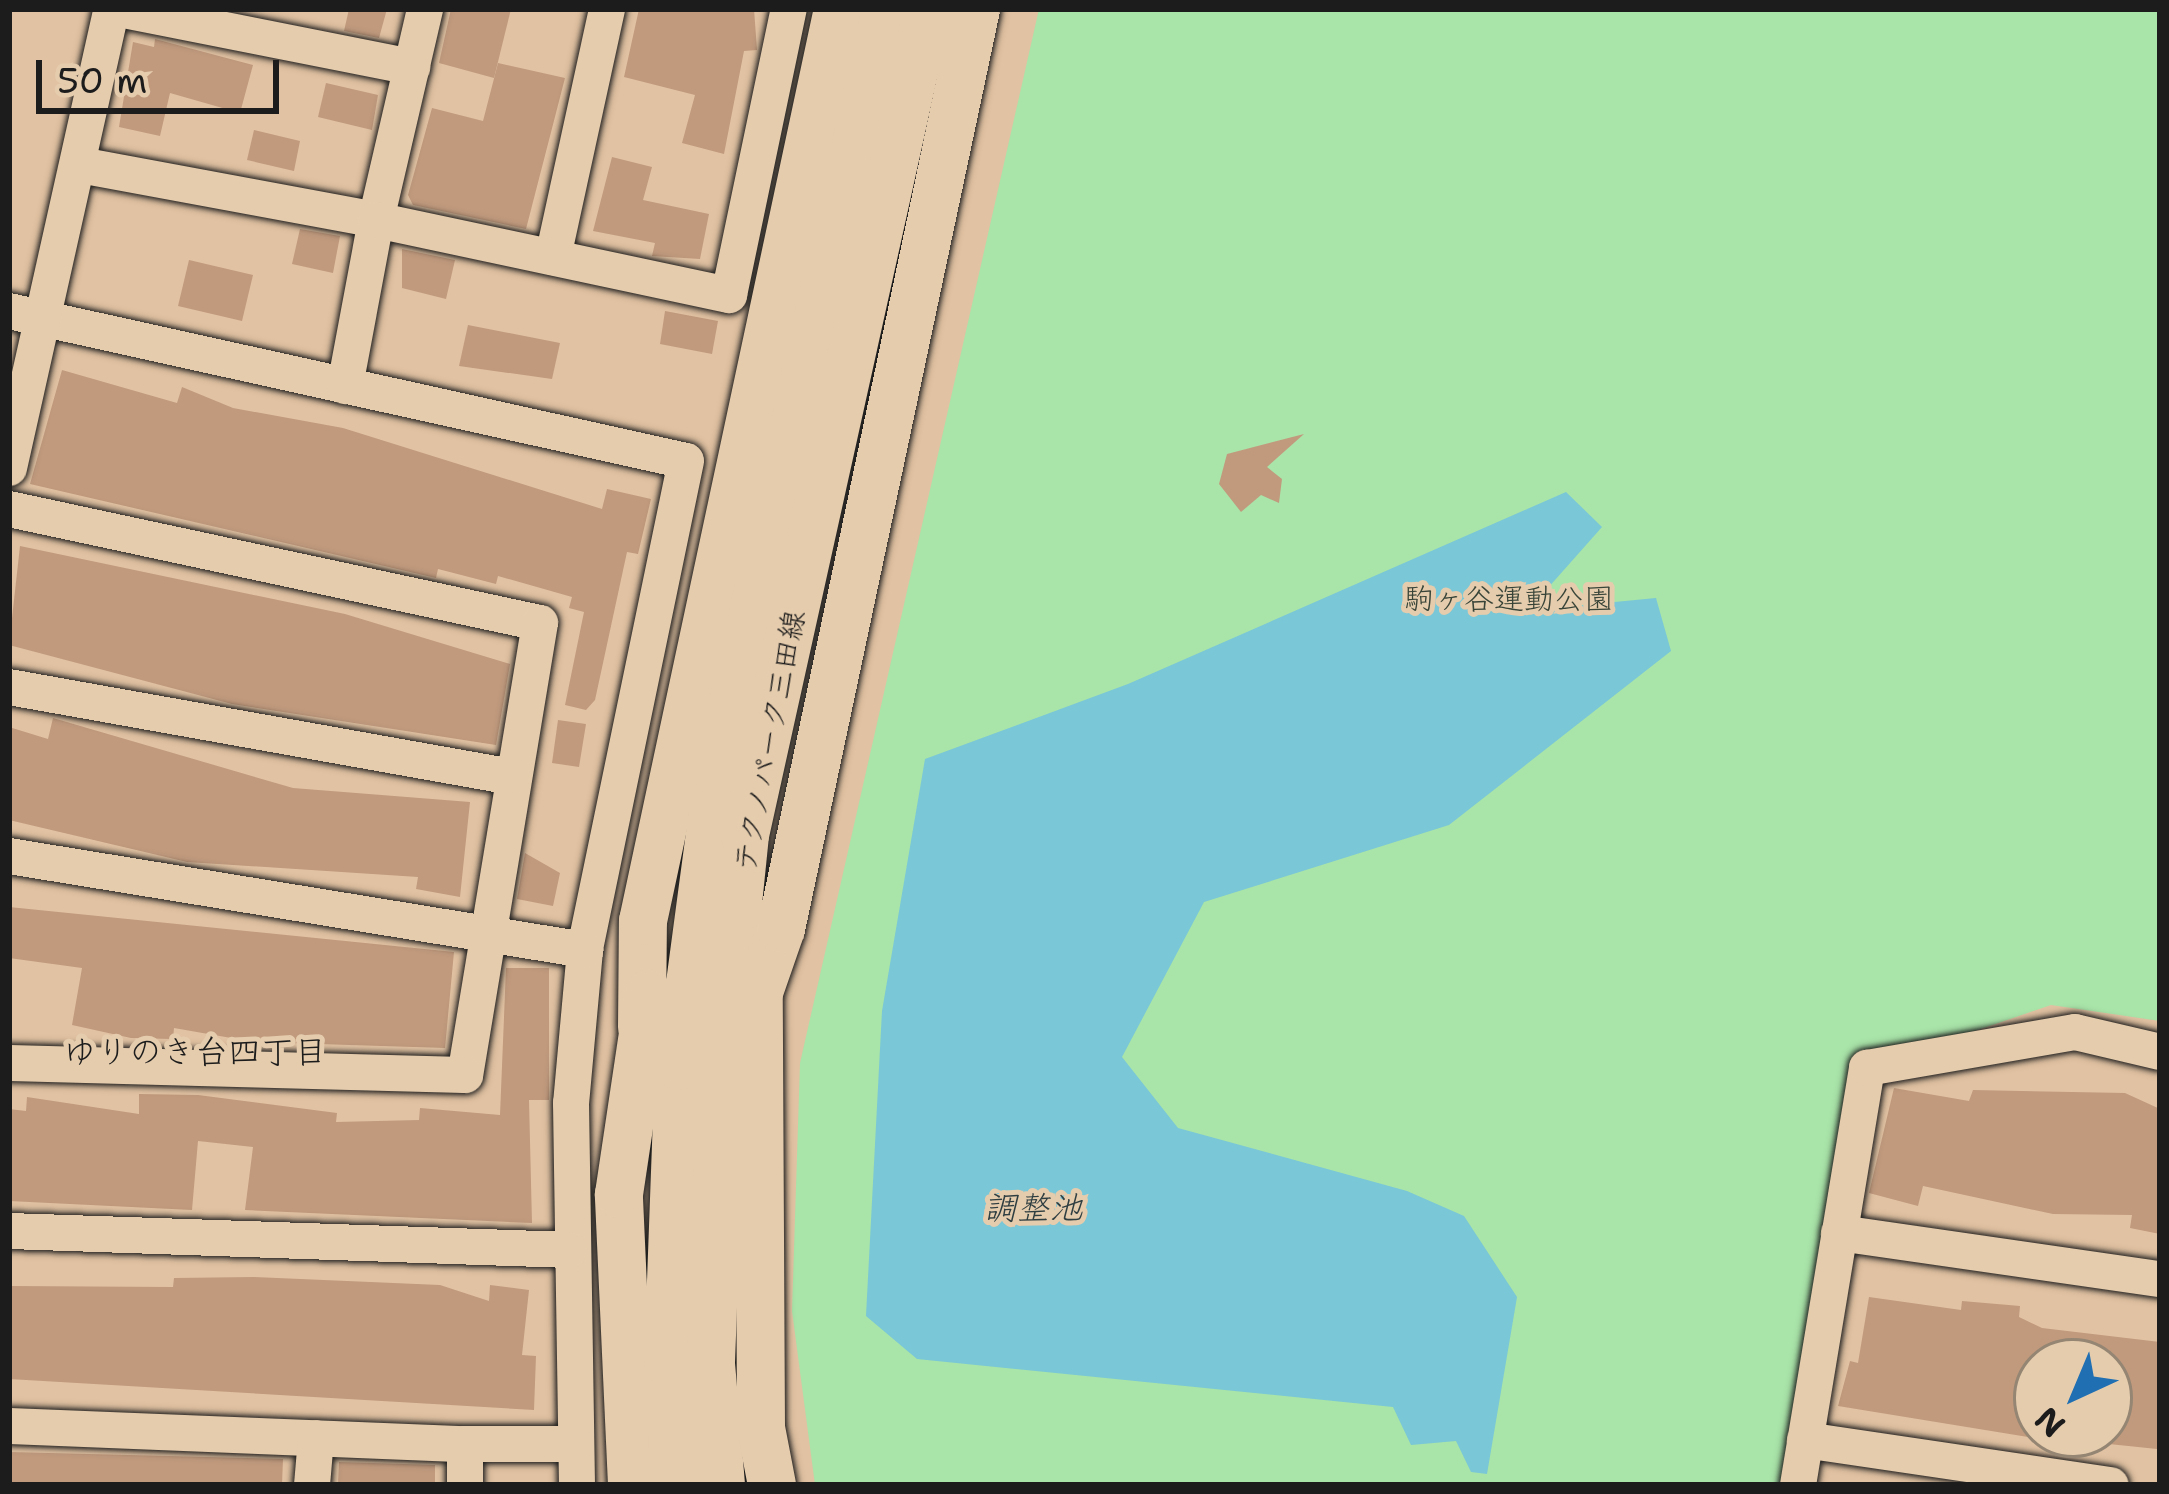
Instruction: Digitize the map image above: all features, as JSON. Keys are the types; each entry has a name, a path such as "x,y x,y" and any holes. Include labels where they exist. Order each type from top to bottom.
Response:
{"main road":[{"path":"642,1027 644,921 838,9"},
{"path":"863,9 887,107"},
{"name":"テクノパーク三田線","path":"721,1485 711,1364 721,1071 745,835 782,673 887,107 886,9"},
{"name":"テクノパーク三田線","path":"675,1485 668,1363 679,1066 718,773 887,107 928,9"},
{"path":"887,107 942,9"},
{"path":"759,992 781,929 976,9"},
{"path":"772,1485 761,1428 759,992 790,746 782,673"},
{"path":"632,1485 619,1193 642,1027 679,850 718,773"}],"street":[{"path":"9,467 116,9 412,68"},
{"path":"344,386 425,9"},
{"path":"553,257 607,9"},
{"path":"80,165 376,220 729,295 790,9"},
{"path":"9,311 686,461 585,950 569,1250 577,1485"},
{"path":"9,509 541,622 482,936 465,1075 9,1063"},
{"path":"9,687 512,777"},
{"path":"9,856 585,950"},
{"path":"1798,1485 1867,1068 2075,1032 2160,1052"},
{"path":"9,1231 569,1250"},
{"path":"1839,1233 2160,1279"},
{"path":"9,1426 574,1444"},
{"path":"312,1485 316,1438"},
{"path":"1805,1440 2111,1485"},
{"path":"465,1485 466,1444"}],"green space":[{"name":"駒ヶ谷運動公園","path":"1039,9 2160,9 2160,1021 2051,1005 1867,1068 1798,1485 815,1485 792,1311 800,1063"}],"water":[{"name":"調整池","path":"1566,492 1602,527 1547,589 1553,608 1656,598 1671,651 1449,825 1204,902 1122,1057 1178,1128 1407,1191 1464,1216 1517,1297 1487,1474 1471,1472 1456,1441 1411,1445 1393,1407 917,1359 866,1316 882,1011 925,759 1128,684"}],"building":[{"path":"349,9 387,9 379,38 344,31"},
{"path":"451,9 511,9 494,78 439,63"},
{"path":"639,9 754,9 757,50 744,51 724,154 682,143 695,95 624,77"},
{"path":"155,39 253,65 240,113 170,93 160,136 119,127 133,42 154,47"},
{"path":"498,63 565,78 526,229 413,205 408,195 432,108 483,121"},
{"path":"326,83 378,95 372,130 318,117"},
{"path":"254,130 300,141 294,171 247,160"},
{"path":"612,157 652,167 643,200 709,214 700,259 652,256 655,243 593,231"},
{"path":"300,229 340,236 333,273 292,264"},
{"path":"402,249 455,260 446,299 402,288"},
{"path":"189,260 253,275 242,321 178,306"},
{"path":"665,311 718,321 712,354 660,344"},
{"path":"468,325 560,343 552,379 459,366"},
{"path":"62,370 177,403 182,387 233,408 343,428 602,509 607,489 651,499 638,554 627,552 595,700 586,710 565,705 584,612 569,608 572,597 498,576 496,584 438,569 436,578 30,484"},
{"path":"1304,434 1267,467 1282,479 1279,503 1261,495 1241,512 1219,484 1227,454"},
{"path":"20,546 345,614 510,664 496,745 232,704 9,645"},
{"path":"53,718 293,788 470,802 460,897 416,889 418,877 187,862 9,820 9,727 48,739"},
{"path":"558,720 586,724 579,767 552,763"},
{"path":"525,853 560,873 553,906 517,899"},
{"path":"9,907 454,952 445,1048 254,1042 174,1028 173,1039 131,1038 72,1025 82,968 9,958"},
{"path":"506,968 549,968 549,1100 529,1100 532,1223 245,1210 253,1147 198,1141 192,1210 9,1201 9,1109 26,1111 27,1097 139,1114 139,1094 198,1095 337,1113 336,1122 419,1120 420,1108 500,1115"},
{"path":"1894,1088 1969,1101 1973,1090 2125,1093 2160,1109 2160,1234 2130,1228 2132,1215 2053,1214 1923,1186 1918,1206 1869,1193"},
{"path":"174,1278 440,1285 489,1301 490,1285 529,1290 522,1355 536,1356 534,1410 9,1379 9,1286 173,1287"},
{"path":"1869,1297 1961,1310 1962,1301 2020,1306 2019,1317 2042,1328 2126,1338 2013,1338 2013,1435 1838,1406 1850,1361 1858,1363"},
{"path":"2133,1339 2160,1342 2157,1449 2133,1446"},
{"path":"9,1452 283,1459 282,1485 9,1485"},
{"path":"339,1462 435,1465 435,1485 338,1485"}],"district":[{"name":"ゆりのき台四丁目","path":"195,1052"}]}
